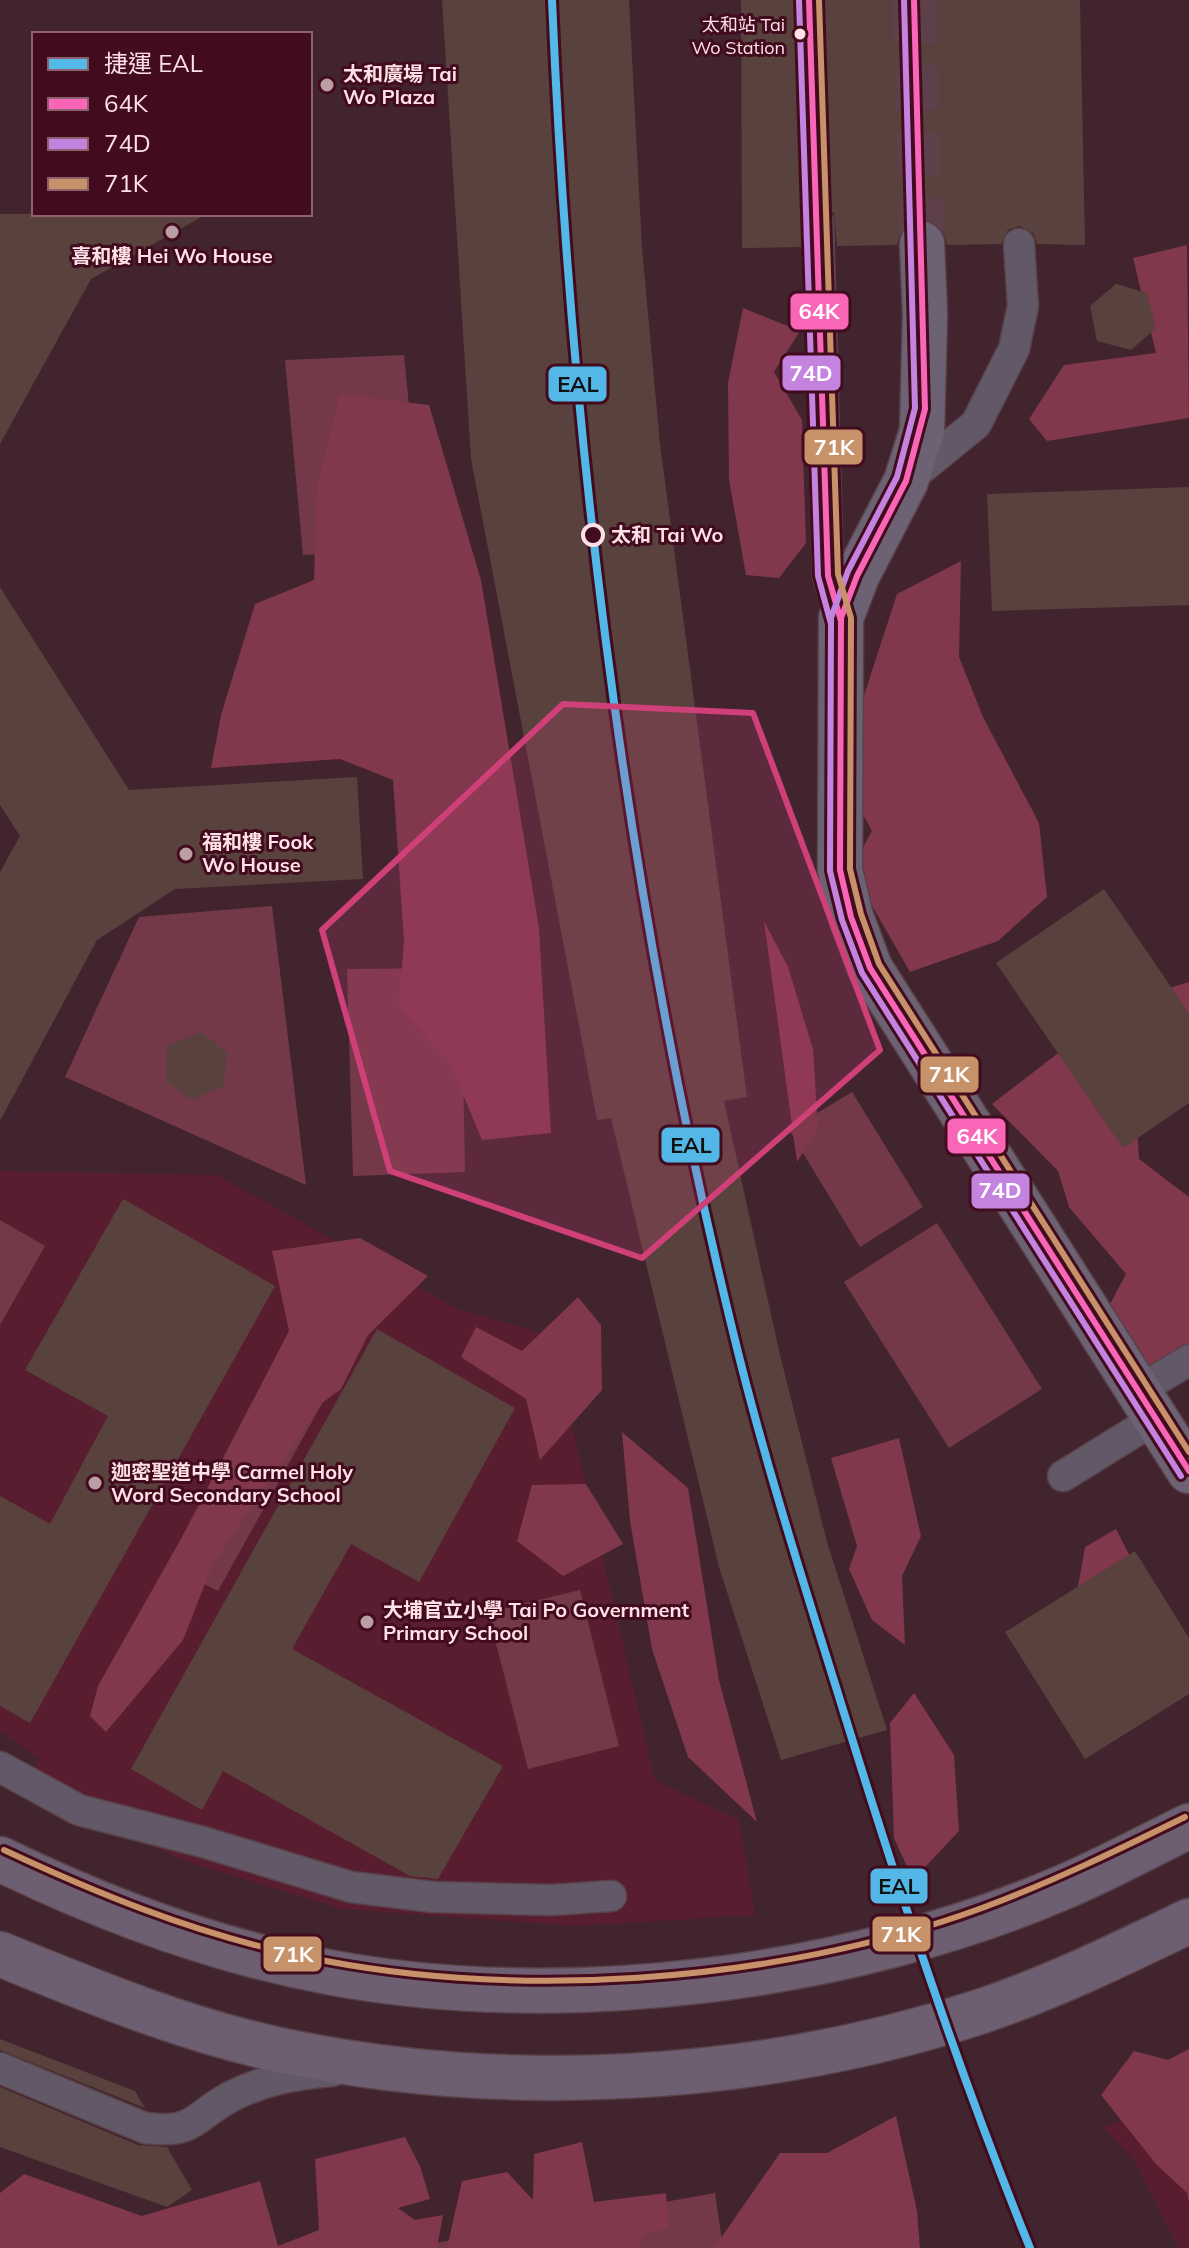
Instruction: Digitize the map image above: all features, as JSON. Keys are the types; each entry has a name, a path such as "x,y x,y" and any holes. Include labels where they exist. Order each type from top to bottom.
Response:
{"main road":[{"path":"0,1859 108,1908 214,1943 328,1972 452,1988 566,1993 678,1983 806,1964 932,1934 1065,1887 1189,1826"},
{"path":"0,1954 180,2022 274,2049 382,2067 481,2077 583,2079 697,2072 839,2048 979,2012 1116,1957 1189,1921"}],"street":[{"path":"922,244 925,409 906,481 857,576 841,618 840,870 870,968 1189,1471"}],"lane":[{"path":"818,222 828,576 841,618"},
{"path":"906,481 976,424 1014,349 1023,306 1019,244"},
{"path":"1063,1476 1147,1405 1189,1360"},
{"path":"0,1767 79,1810 203,1842 351,1887 433,1897 551,1900 611,1896"},
{"path":"0,2068 145,2128 169,2131 196,2123 228,2098 285,2075 382,2067"}],"highlighted area":[{"path":"563,704 753,713 880,1050 642,1258 390,1171 322,930"}],"shaded area":[{"path":"1187,245 1189,418 1047,441 1029,419 1064,365 1156,353 1133,258"},
{"path":"743,308 800,331 774,372 802,420 806,543 779,578 746,575 729,480 728,383"},
{"path":"404,355 423,549 303,555 285,360"},
{"path":"340,394 429,405 481,580 539,928 551,1133 482,1140 449,1061 399,1007 404,941 393,780 340,759 211,768 221,715 255,604 314,580 317,484"},
{"path":"961,561 959,657 983,717 1039,823 1047,897 998,941 910,972 851,869 872,831 843,779 857,717 897,594"},
{"path":"272,906 306,1185 65,1077 139,917"},
{"path":"764,921 788,967 813,1049 818,1129 797,1162"},
{"path":"461,968 465,1172 353,1176 347,969"},
{"path":"1189,982 1189,1104 1135,1093 1139,1159 1189,1197 1189,1348 1125,1380 1093,1336 1126,1274 1069,1207 1058,1171 992,1104 1126,1001"},
{"path":"852,1092 923,1207 860,1247 789,1130"},
{"name":"大埔官立小學 Tai Po Government Primary School","path":"0,1171 217,1175 456,1308 551,1336 655,1780 739,1820 755,1915 577,1926 342,1909 194,1864 20,1791 40,1759 0,1731"},
{"path":"0,1220 45,1246 0,1325"},
{"path":"937,1223 1042,1389 949,1448 844,1282"},
{"path":"360,1238 428,1276 368,1335 341,1389 322,1403 212,1566 183,1640 106,1732 90,1716 98,1686 182,1537 289,1331 272,1251"},
{"path":"578,1297 601,1325 602,1390 540,1460 526,1399 461,1357 476,1327 522,1351"},
{"path":"365,1326 218,1591 187,1575"},
{"path":"622,1432 688,1488 719,1680 757,1822 688,1757 652,1649 630,1521"},
{"path":"899,1438 921,1536 902,1576 905,1645 872,1620 849,1569 857,1546 831,1458"},
{"path":"586,1484 623,1544 563,1576 517,1541 532,1485"},
{"path":"1116,1529 1132,1560 1077,1592 1085,1547"},
{"path":"580,1590 619,1746 528,1769 488,1612"},
{"path":"914,1693 954,1755 959,1831 913,1880 894,1838 890,1723"},
{"path":"1189,2049 1189,2203 1187,2193 1156,2164 1101,2095 1134,2051 1168,2060"},
{"path":"1189,2094 1189,2248 1179,2248 1136,2163 1103,2127"},
{"path":"896,2116 917,2211 920,2248 714,2248 780,2153 827,2153"},
{"path":"405,2137 420,2166 430,2199 398,2208 415,2220 443,2215 437,2248 0,2248 0,2193 24,2174 142,2216 260,2181 278,2246 319,2230 315,2159"},
{"path":"582,2142 594,2202 666,2193 669,2228 646,2234 639,2248 447,2248 462,2181 507,2172 533,2200 534,2154"},
{"path":"715,2193 723,2248 408,2248"}],"building":[{"name":"太和 Tai Wo","path":"442,0 629,0 642,248 660,444 747,1097 724,1101 780,1355 827,1542 887,1730 781,1760 719,1567 611,1118 597,1120 471,459"},
{"path":"741,0 1080,0 1085,245 1037,244 1033,233 1019,226 1008,230 1001,244 947,245 943,230 933,222 922,219 908,223 900,233 897,245 837,246 834,213 818,204 802,214 801,247 742,248"},
{"path":"0,214 203,216 91,279 0,444"},
{"path":"1116,284 1147,293 1156,328 1131,350 1097,341 1090,306"},
{"path":"1189,487 1189,605 992,611 987,494"},
{"name":"福和樓 Fook Wo House","path":"0,587 129,790 357,777 363,879 175,889 97,940 0,1121 0,872 20,836 0,805"},
{"path":"1104,889 1189,1013 1189,1103 1123,1148 996,963"},
{"path":"201,1032 227,1053 224,1086 192,1100 166,1081 167,1046"},
{"path":"123,1199 275,1286 30,1723 0,1706 0,1496 50,1524 108,1416 25,1370"},
{"path":"377,1329 515,1408 419,1582 351,1544 292,1649 503,1766 438,1879 410,1876 223,1771 202,1810 131,1769"},
{"path":"1135,1551 1189,1638 1189,1694 1085,1759 1005,1632"},
{"path":"0,2039 135,2091 145,2108 0,2050"},
{"path":"0,2087 138,2145 167,2147 192,2190 167,2207 0,2147"}],"tunnel":[{"path":"914,0 922,244"}],"metro line":[{"name":"EAL","path":"552,0 573,336 589,504 634,837 662,1002 695,1167 745,1378 811,1608 929,1976 1030,2248"}],"transit line":[{"name":"74D","path":"799,0 818,576 831,624"},
{"name":"64K","path":"809,0 828,576 841,621"},
{"name":"71K","path":"819,0 838,574 851,618 850,869 861,914 879,964 1189,1452"},
{"name":"74D","path":"904,0 915,408 897,477 848,571 831,618 830,871 842,920 862,973 1181,1476"},
{"name":"64K","path":"914,0 925,409 906,481 857,576 841,618 840,870 851,917 870,968 1189,1471"},
{"name":"71K","path":"4,1850 143,1909 215,1934 288,1953 371,1969 458,1978 547,1981 638,1978 728,1969 816,1954 902,1934 1034,1887 1185,1817"}],"place":[{"name":"太和站 Tai Wo Station","path":"800,34"},
{"name":"太和廣場 Tai Wo Plaza","path":"327,85"},
{"name":"喜和樓 Hei Wo House","path":"172,232"},
{"name":"太和 Tai Wo","path":"593,535"},
{"name":"福和樓 Fook Wo House","path":"186,854"},
{"name":"迦密聖道中學 Carmel Holy Word Secondary School","path":"95,1483"},
{"name":"大埔官立小學 Tai Po Government Primary School","path":"367,1622"}]}
